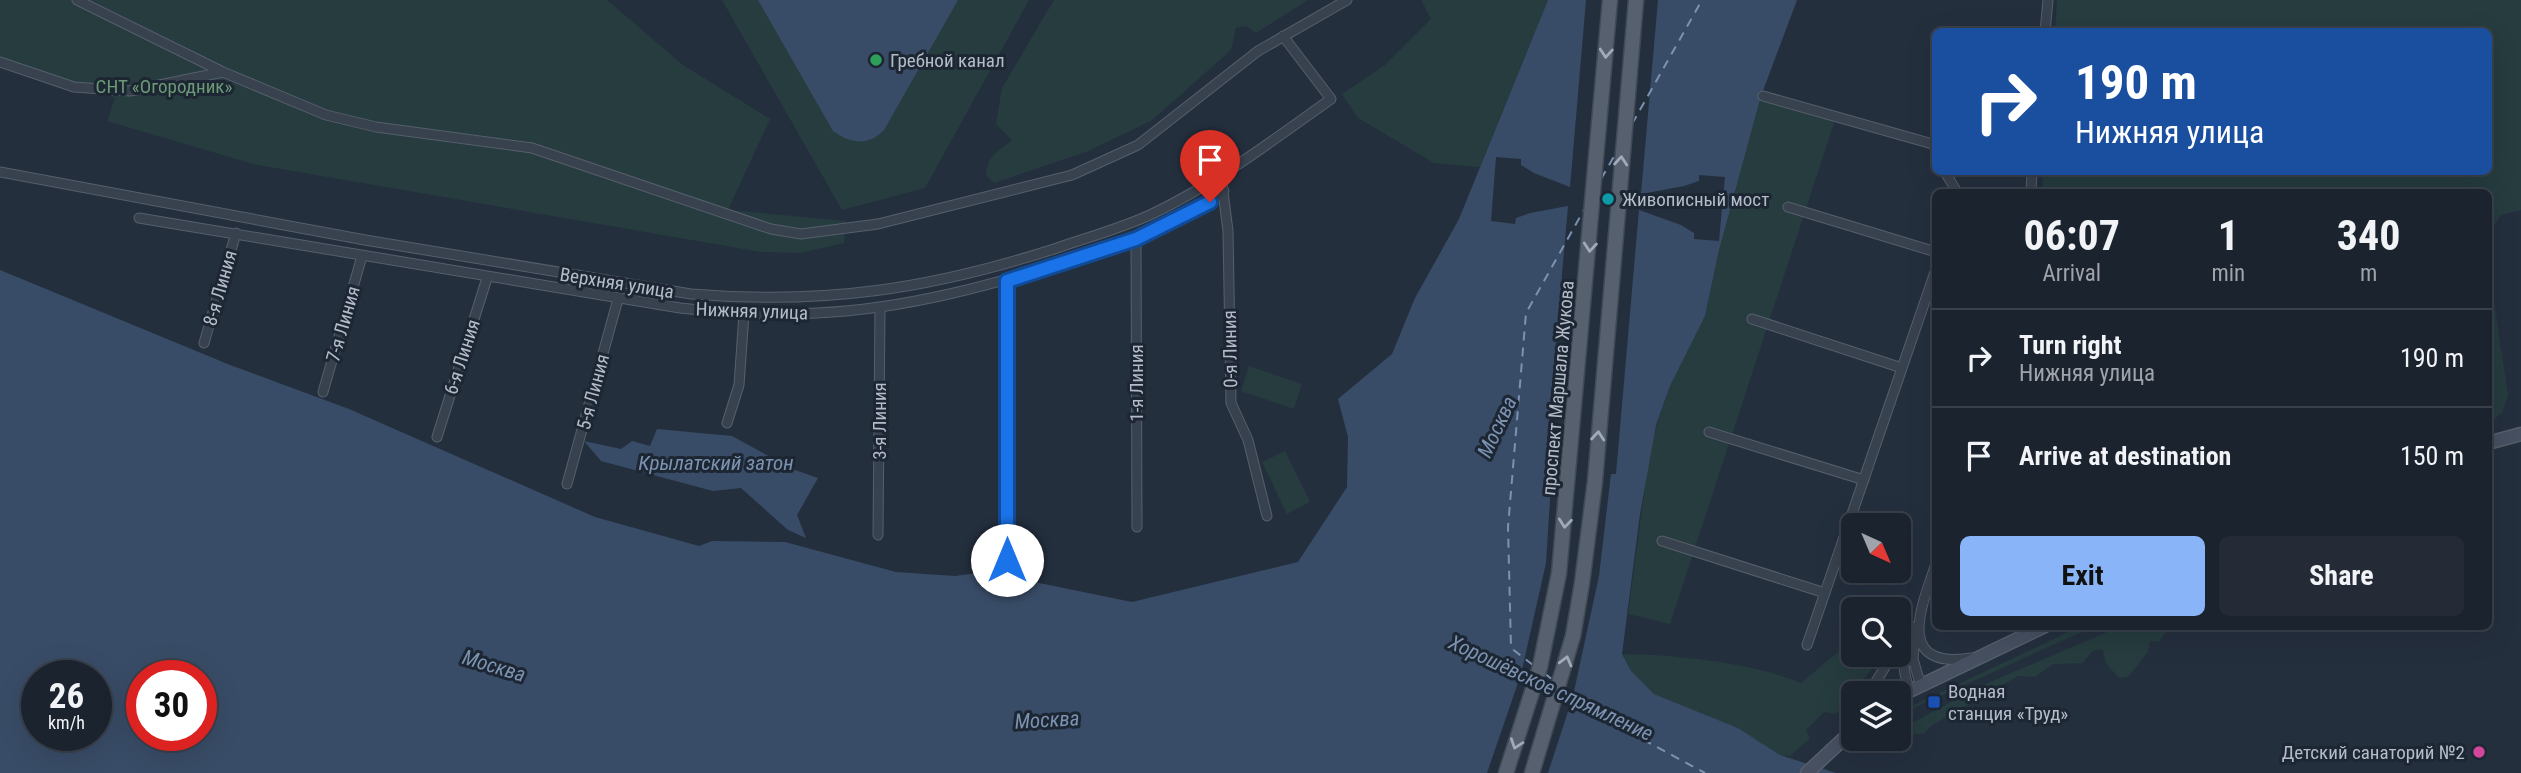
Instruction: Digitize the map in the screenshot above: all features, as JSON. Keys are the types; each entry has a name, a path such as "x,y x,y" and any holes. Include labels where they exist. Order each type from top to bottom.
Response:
{"main road":[{"name":"проспект Маршала Жукова","path":"1506,773 1540,667 1559,573 1610,0"},
{"path":"1532,773 1573,636 1582,583 1595,481 1636,0"}],"street":[{"path":"77,0 223,72 327,115 376,127 532,148 771,229 800,233 878,224 1072,175 1138,145 1258,51 1346,0"},
{"path":"2045,28 2048,0"},
{"name":"Верхняя улица","path":"0,172 503,264 691,294 744,298 819,298 879,292 1004,265 1128,224 1221,176 1331,99 1283,37"},
{"path":"0,62 74,87 130,91 223,72"},
{"path":"1763,96 1932,144"},
{"name":"0-я Линия","path":"1221,176 1224,191 1231,403 1248,440 1267,516"},
{"name":"Нижняя улица","path":"139,218 618,299 744,314 819,313 880,307 1007,281 1136,239 1210,202 1224,191"},
{"path":"1788,206 1932,251"},
{"name":"8-я Линия","path":"204,343 236,233"},
{"name":"1-я Линия","path":"1136,239 1137,527"},
{"name":"7-я Линия","path":"323,392 362,256"},
{"name":"6-я Линия","path":"437,437 487,278"},
{"path":"1007,281 1007,560"},
{"path":"1807,645 1932,281"},
{"name":"5-я Линия","path":"567,484 618,299"},
{"name":"3-я Линия","path":"878,535 880,307"},
{"path":"727,423 739,385 744,314"},
{"path":"1752,320 1902,368"},
{"path":"1709,432 1864,480"},
{"path":"2495,441 2521,436"},
{"path":"1662,541 1825,593"},
{"path":"1911,630 1932,576"},
{"path":"1914,626 1923,644 1936,656 1961,660 1977,657"},
{"path":"1910,681 1914,626"},
{"path":"1911,689 2036,630"},
{"path":"1807,773 1841,741"}],"green space":[{"name":"СНТ «Огородник»","path":"0,0 607,0 683,65 770,119 728,210 846,221 844,243 800,253 761,252 253,164 107,121 115,98 0,61"},
{"name":"Гребной канал","path":"722,0 1029,0 925,188 842,210"},
{"path":"1054,0 1308,0 1256,33 1246,26 1236,28 1231,50 1151,121 1086,152 994,183 986,175 989,163 994,154 1012,140 996,124 1002,88"},
{"path":"1421,0 1548,0 1480,167 1434,163 1358,118 1342,94 1385,65 1431,19"},
{"path":"2057,0 2521,0 2521,210 2501,215 2492,228 2492,189 2042,189 2043,175 2492,175 2492,28 2055,28"},
{"path":"1761,96 1836,117 1670,624 1628,614 1651,442 1670,386 1705,316 1719,250"},
{"path":"2492,288 2508,395 2502,413 2492,420"},
{"path":"1249,366 1302,384 1294,409 1241,391"},
{"path":"1285,451 1310,502 1287,514 1262,462"},
{"path":"2073,630 2086,630 1911,710 1911,706"},
{"path":"2112,630 2166,630 2159,642 2150,641 2148,652 2128,677 2120,678 2108,666 2103,650 2096,650 2082,663 2053,664 2035,677 2018,676 1934,724 1923,734 1911,735 1911,723 1981,686"},
{"path":"1841,649 1841,667 1873,667 1862,681 1841,681 1841,708 1836,714 1824,712 1806,730 1810,738 1790,756 1780,755 1738,728 1654,694 1631,671 1622,654 1713,661 1759,670 1801,683"}],"water":[{"name":"Гребной канал","path":"758,0 958,0 884,130 872,139 853,141 833,131"},
{"path":"1548,0 1797,0 1761,96 1719,250 1705,316 1670,386 1656,425 1640,514 1622,654 1631,671 1654,694 1738,728 1780,755 1836,773 0,773 0,270 230,365 349,409 595,517 699,546 712,541 785,542 896,572 955,576 985,572 1132,602 1298,562 1347,487 1348,437 1338,399 1392,354 1415,298 1459,219"},
{"name":"Крылатский затон","path":"657,429 732,436 792,469 818,478 797,515 806,538 788,530 741,488 713,491 601,461 584,441 621,449 632,441 650,446"}],"pier":[{"name":"Живописный мост","path":"1586,0 1658,0 1641,194 1684,186 1699,181 1699,175 1725,177 1719,241 1694,239 1694,233 1681,225 1639,210 1616,474 1611,474 1599,576 1573,696 1548,773 1487,773 1521,674 1546,563 1552,468 1545,468 1568,206 1530,213 1516,218 1515,224 1491,221 1496,157 1521,159 1521,165 1534,173 1570,187"}],"ferry route":[{"path":"1632,124 1702,0"},
{"path":"1601,179 1616,153"},
{"path":"1533,665 1511,648 1508,527 1526,313 1585,208"},
{"path":"1544,673 1553,680"},
{"path":"1563,687 1605,719 1705,773"}],"place":[{"name":"Гребной канал","path":"876,60"},
{"name":"Живописный мост","path":"1608,199"},
{"name":"Водная станция «Труд»","path":"1934,702"},
{"name":"Детский санаторий №2","path":"2479,752"}],"route":[{"path":"1007,560 1007,281 1136,239 1210,202"}],"water label":[{"name":"Москва","path":"1497,427"},
{"name":"Москва","path":"494,666"},
{"name":"Хорошёвское спрямление","path":"1551,688"},
{"name":"Москва","path":"1047,720"}]}
